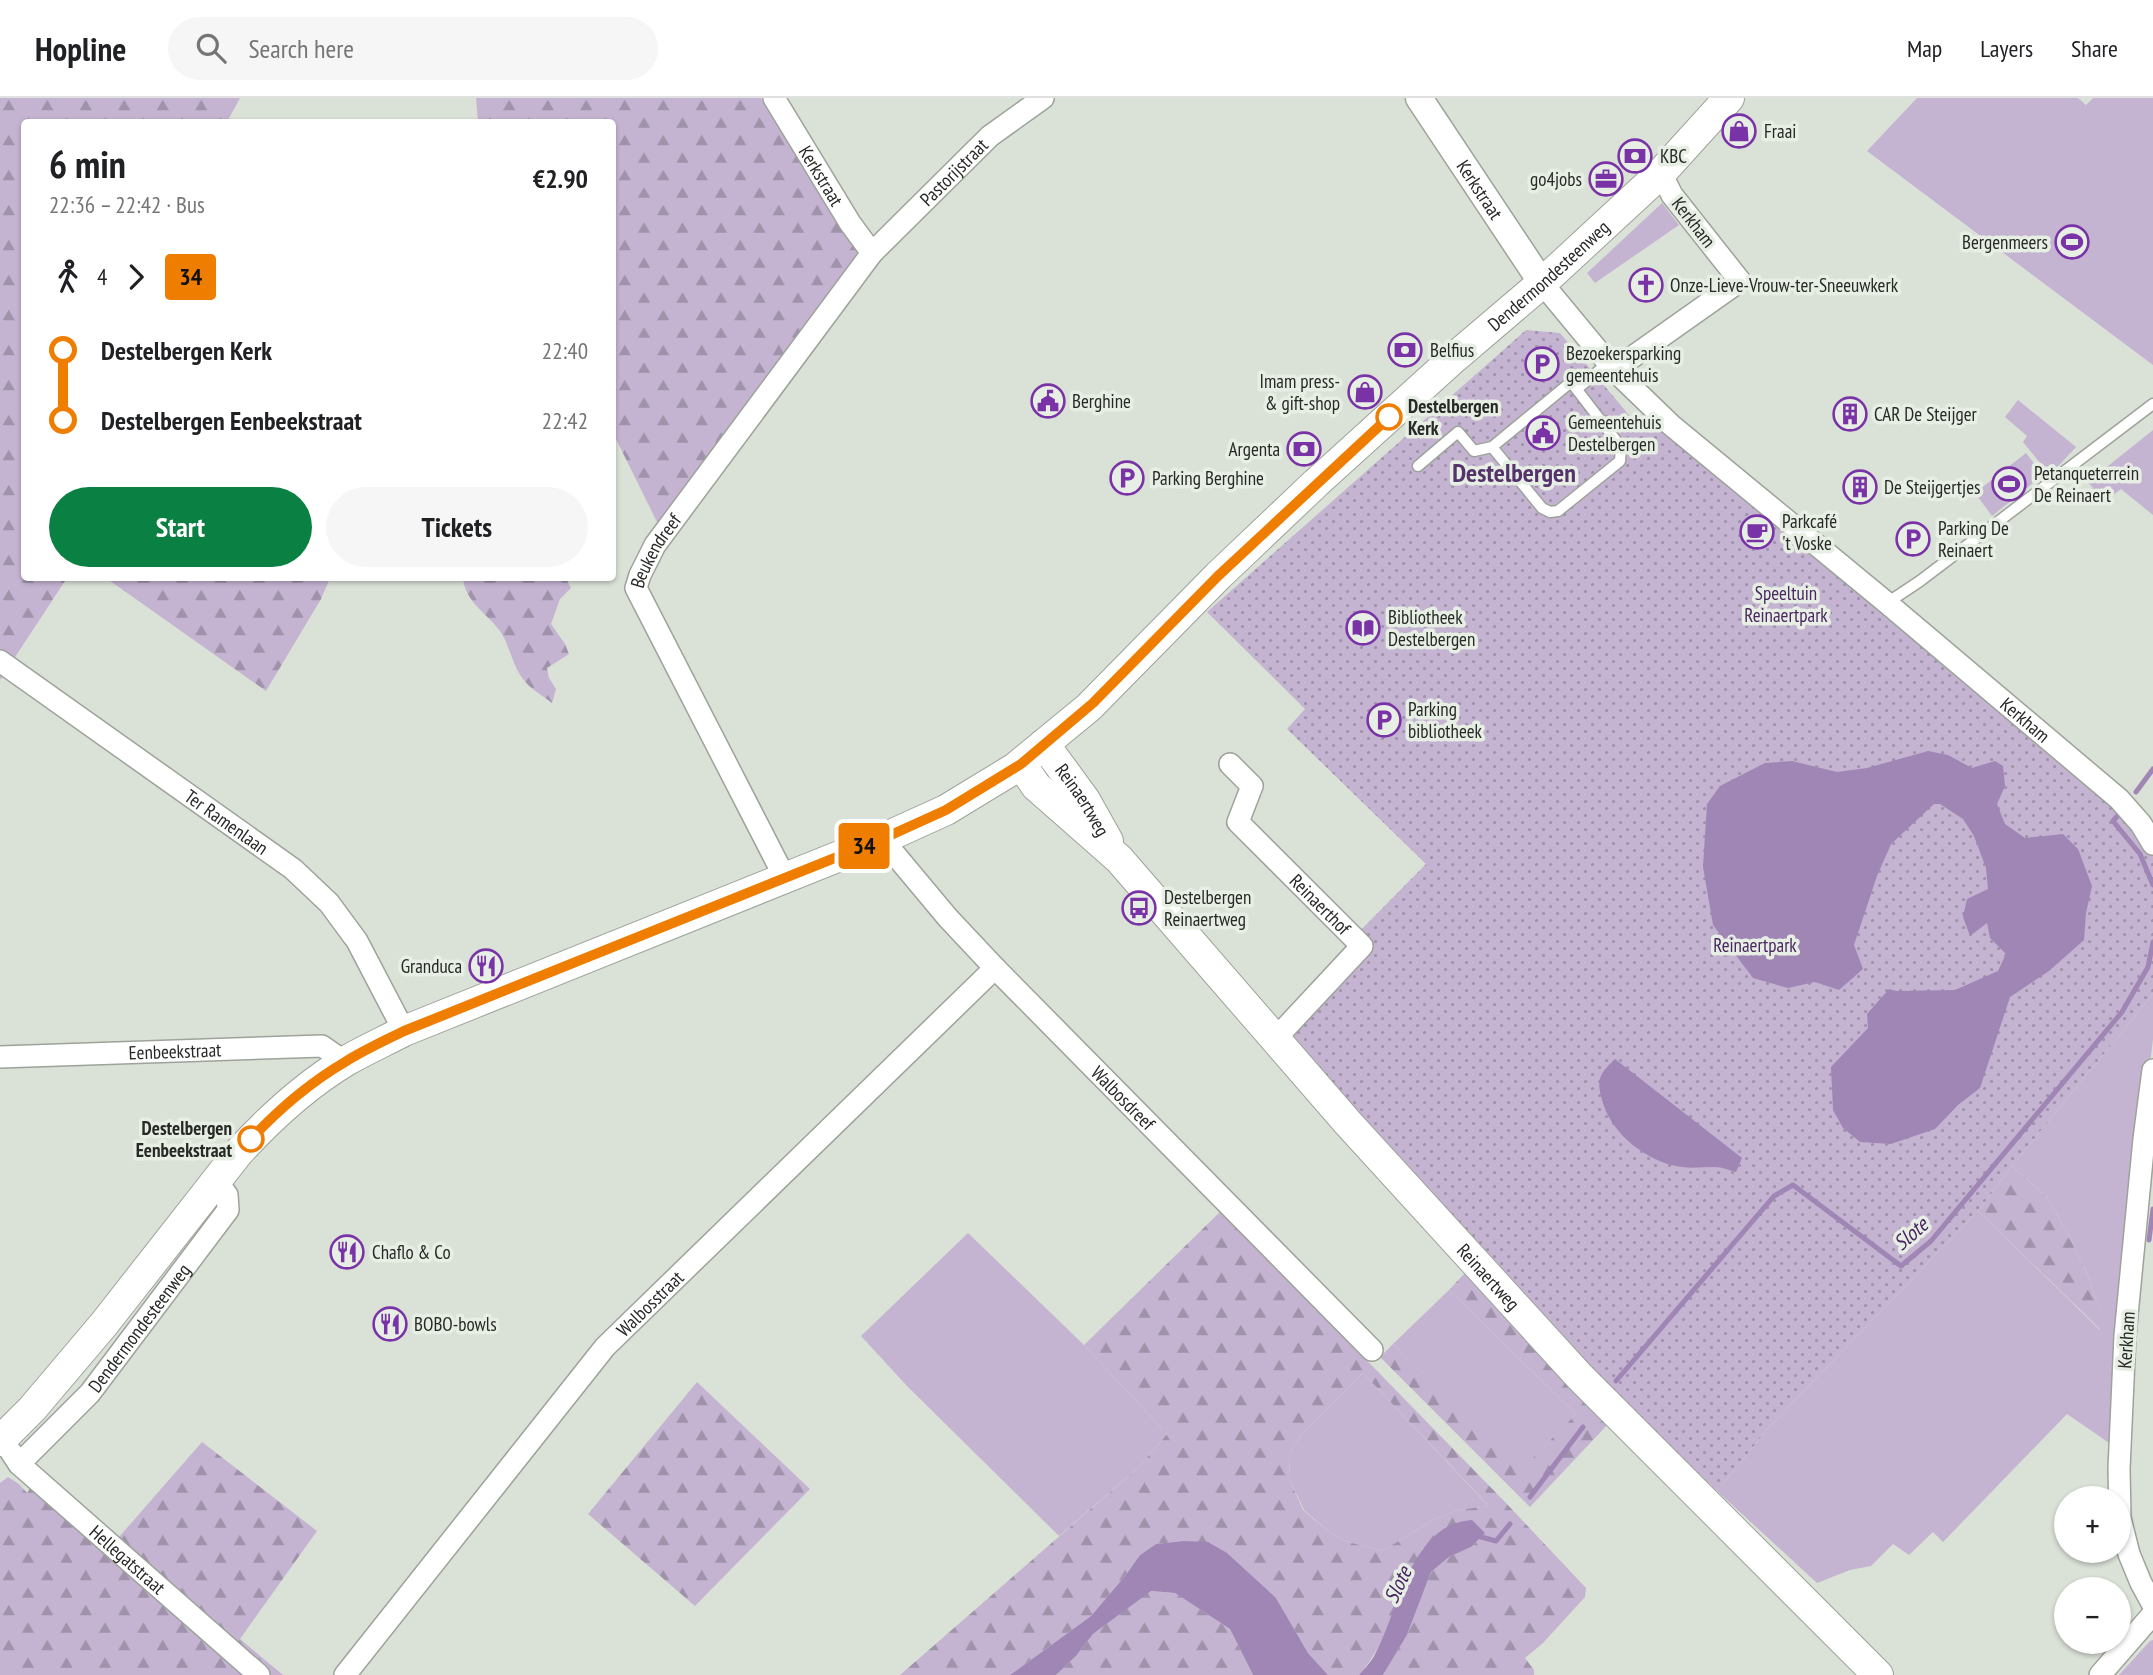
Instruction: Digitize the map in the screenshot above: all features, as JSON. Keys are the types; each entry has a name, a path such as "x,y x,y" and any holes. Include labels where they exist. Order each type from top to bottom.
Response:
{"main road":[{"name":"Dendermondesteenweg","path":"1,1440 32,1409 104,1324 238,1153 296,1097 345,1062 404,1031 882,839 1026,771 1073,734 1089,707 1218,576 1317,483 1661,173 1730,98"},
{"name":"Reinaertweg","path":"1049,751 1085,800 1119,859"},
{"name":"Reinaertweg","path":"1026,771 1036,786 1119,859 1348,1123 1580,1377 1878,1675"}],"street":[{"name":"Kerkstraat","path":"774,98 850,223 872,253"},
{"name":"Pastorijstraat","path":"872,253 990,136 1043,98"},
{"name":"Kerkstraat","path":"1419,98 1542,283"},
{"name":"Kerkham","path":"1611,366 1740,281 1672,195 1661,173"},
{"name":"Beukendreef","path":"785,878 636,588 655,545 872,253"},
{"name":"Kerkham","path":"1542,283 1611,366 1671,425 2119,799 2141,824 2153,844"},
{"name":"Ter Ramenlaan","path":"0,661 293,869 328,903 357,941 404,1031"},
{"name":"Reinaerthof","path":"1230,764 1252,786 1238,822 1362,946 1276,1038"},
{"name":"Walbosdreef","path":"882,839 948,918 995,968 1372,1350"},
{"name":"Walbosstraat","path":"345,1675 605,1347 995,968"},
{"name":"Eenbeekstraat","path":"0,1057 322,1046 345,1062"},
{"name":"Kerkham","path":"2153,1070 2125,1336 2119,1469 2120,1518 2126,1542 2141,1583 2153,1605"},
{"name":"Dendermondesteenweg","path":"19,1464 90,1393 228,1210 227,1195 217,1181"},
{"name":"Hellegatstraat","path":"1,1440 19,1464 259,1675"},
{"path":"2100,1675 2153,1614"}],"lane":[{"path":"1577,389 1611,366"},
{"path":"1418,466 1458,432 1474,451 1492,447 1571,382 1621,447 1622,455 1620,461 1558,511 1550,512 1542,508 1492,447"},
{"path":"1887,603 1920,581 2153,404"}],"green space":[{"path":"0,98 240,98 229,119 21,119 21,581 65,581 0,680"},
{"path":"476,98 761,98 861,255 659,526 616,439 616,119 478,119"},
{"name":"Bergenmeers","path":"1917,98 2078,98 2086,105 2093,98 2153,98 2153,365 1867,151"},
{"path":"1662,203 1679,225 1595,283 1587,273"},
{"name":"Reinaertpark","path":"1526,330 1560,333 1639,427 1651,418 2118,804 2153,853 2153,994 1978,1211 1771,1425 1717,1491 1590,1368 1357,1114 1278,1020 1347,944 1426,864 1287,729 1305,709 1207,612"},
{"path":"2018,400 2076,447 2050,475 2023,442 2027,436 2005,417"},
{"path":"2153,430 2153,515 2121,489 2104,502 2088,482"},
{"name":"Petanqueterrein De Reinaert","path":"2026,453 2043,475 1992,516 1975,493"},
{"path":"110,581 329,581 321,599 266,691"},
{"path":"464,581 568,581 571,588 560,599 551,624 569,654 547,668 549,678 556,689 552,703 523,679 502,634 473,601"},
{"path":"2153,994 2153,1039 2119,1326 2112,1445 2067,1414 1943,1542 1933,1532 1909,1555 1893,1544 1871,1566 1850,1570 1817,1583 1717,1491 1771,1425 1978,1211 2100,1330 2101,1313 2089,1278 2069,1236 2047,1197 2012,1166"},
{"path":"2012,1166 2047,1197 2069,1236 2089,1278 2101,1313 2101,1330 1978,1211"},
{"path":"1221,1211 1505,1502 1586,1588 1585,1597 1543,1643 1525,1658 1534,1670 1534,1675 1383,1675 1407,1635 1431,1572 1449,1557 1471,1547 1485,1533 1423,1548 1387,1630 1370,1661 1359,1675 1328,1675 1308,1653 1276,1598 1183,1541 1156,1544 1140,1555 1091,1616 1010,1675 900,1675 1140,1466 1167,1434 1084,1345","holes":["1363,1373 1489,1506 1458,1510 1433,1520 1382,1551 1345,1541 1303,1510 1290,1481 1289,1455 1301,1435"]},
{"path":"968,1233 1084,1345 1167,1434 1140,1466 1059,1536 907,1386 861,1336"},
{"path":"1465,1273 1610,1422 1530,1507 1380,1357 1393,1344 1522,1469 1576,1414 1449,1290"},
{"path":"1449,1290 1576,1414 1522,1470 1393,1344"},
{"path":"1363,1373 1489,1506 1458,1510 1433,1520 1382,1551 1345,1541 1328,1531 1304,1510 1290,1481 1289,1455 1301,1435"},
{"path":"697,1382 810,1489 695,1606 588,1514"},
{"path":"202,1442 317,1531 240,1639 283,1675 0,1675 0,1483 8,1477 27,1493 40,1474 119,1537"},
{"path":"1150,1591 1175,1593 1230,1629 1253,1675 1056,1675 1076,1656 1093,1634"},
{"path":"2153,1640 2153,1675 2119,1675 2150,1641"}],"shaded area":[{"path":"1928,751 1948,755 1972,768 1995,761 2003,766 2005,786 1997,804 2005,824 2025,838 2063,834 2078,849 2092,886 2084,940 2049,971 2010,997 1980,1088 1958,1105 1935,1129 1891,1144 1860,1142 1843,1128 1833,1110 1831,1067 1868,1028 1867,1014 1889,989 1955,990 1998,971 2006,954 1990,938 1987,923 1970,936 1963,917 1967,899 1988,889 1986,868 1974,836 1963,819 1940,804 1934,804 1891,844 1877,876 1854,945 1863,969 1839,990 1815,982 1788,988 1753,978 1713,925 1703,867 1707,804 1720,786 1765,763 1792,761 1837,772 1867,768"},
{"path":"1615,1059 1742,1158 1736,1172 1718,1167 1676,1166 1654,1158 1632,1145 1609,1117 1599,1085 1605,1070"},
{"path":"1472,1520 1485,1533 1471,1547 1449,1557 1431,1572 1407,1635 1383,1675 1359,1675 1373,1658 1420,1554 1434,1537 1451,1525"},
{"path":"1208,1542 1227,1553 1276,1598 1308,1653 1328,1675 1253,1675 1230,1629 1175,1593 1151,1591 1093,1634 1076,1656 1056,1675 1010,1675 1091,1616 1140,1555 1156,1544"}],"waterway":[{"name":"Slote","path":"2136,792 2153,769"},
{"name":"Slote","path":"2121,812 2113,821 2140,854 2153,885"},
{"name":"Slote","path":"1616,1381 1774,1196 1793,1185 1901,1266 1931,1241 2122,1012 2148,967 2153,942"},
{"path":"2149,1240 2153,1209"},
{"name":"Slote","path":"1530,1497 1583,1427"},
{"name":"Slote","path":"1474,1535 1496,1541 1510,1524"}],"bus line":[{"name":"34","path":"251,1139 296,1097 327,1074 404,1031 882,839 946,810 1015,768 1093,703 1218,576 1389,417"}],"place":[{"name":"Fraai","path":"1739,131"},
{"name":"KBC","path":"1635,156"},
{"name":"go4jobs","path":"1606,179"},
{"name":"Bergenmeers","path":"2072,242"},
{"name":"Onze-Lieve-Vrouw-ter-Sneeuwkerk","path":"1646,285"},
{"name":"Belfius","path":"1405,350"},
{"name":"Bezoekersparking gemeentehuis","path":"1542,364"},
{"name":"Imam press- & gift-shop","path":"1365,392"},
{"name":"Berghine","path":"1048,401"},
{"name":"CAR De Steijger","path":"1850,414"},
{"name":"Destelbergen Kerk","path":"1389,417"},
{"name":"Gemeentehuis Destelbergen","path":"1543,433"},
{"name":"Argenta","path":"1304,449"},
{"name":"Parking Berghine","path":"1127,478"},
{"name":"Petanqueterrein De Reinaert","path":"2009,484"},
{"name":"De Steijgertjes","path":"1860,487"},
{"name":"Parkcafé 't Voske","path":"1757,532"},
{"name":"Parking De Reinaert","path":"1913,539"},
{"name":"Bibliotheek Destelbergen","path":"1363,628"},
{"name":"Parking bibliotheek","path":"1384,720"},
{"name":"Destelbergen Reinaertweg","path":"1139,908"},
{"name":"Granduca","path":"486,966"},
{"name":"Destelbergen Eenbeekstraat","path":"251,1139"},
{"name":"Chaflo & Co","path":"347,1252"},
{"name":"BOBO-bowls","path":"390,1324"}],"district":[{"name":"Destelbergen","path":"1514,473"}],"park label":[{"name":"Speeltuin Reinaertpark","path":"1786,604"}]}
